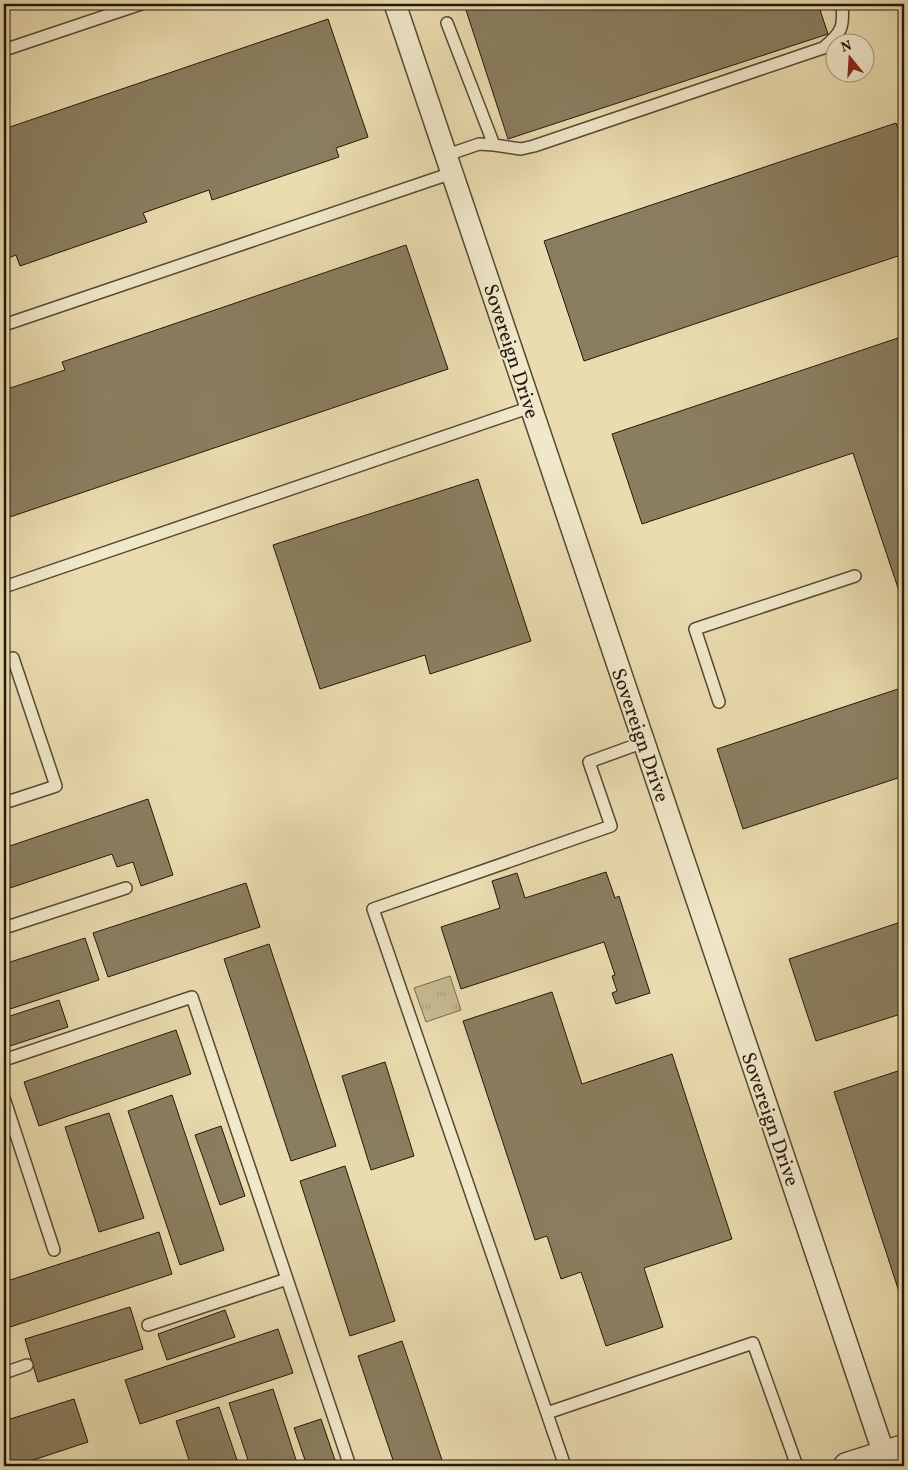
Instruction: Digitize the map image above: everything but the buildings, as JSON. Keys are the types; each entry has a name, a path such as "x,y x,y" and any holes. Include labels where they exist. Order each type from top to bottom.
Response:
{"street":[{"name":"Sovereign Drive","path":"395,4 644,742 892,1456"},
{"path":"847,1466 892,1456"}],"lane":[{"path":"4,50 141,4"},
{"path":"4,325 449,164 480,144 521,149 534,146 823,48 835,38 843,22 842,4"},
{"path":"447,23 494,145"},
{"path":"4,587 531,407"},
{"path":"719,702 695,629 855,576"},
{"path":"4,661 14,658 56,786 4,803"},
{"path":"565,1466 373,908 610,826 588,762 644,742"},
{"path":"4,928 126,888"},
{"path":"4,1060 192,997 350,1466"},
{"path":"4,1098 54,1250"},
{"path":"148,1325 287,1279"},
{"path":"547,1413 753,1343 797,1466"},
{"path":"4,1373 27,1365"}],"green space":[{"path":"450,976 461,1010 426,1022 414,988"}]}
